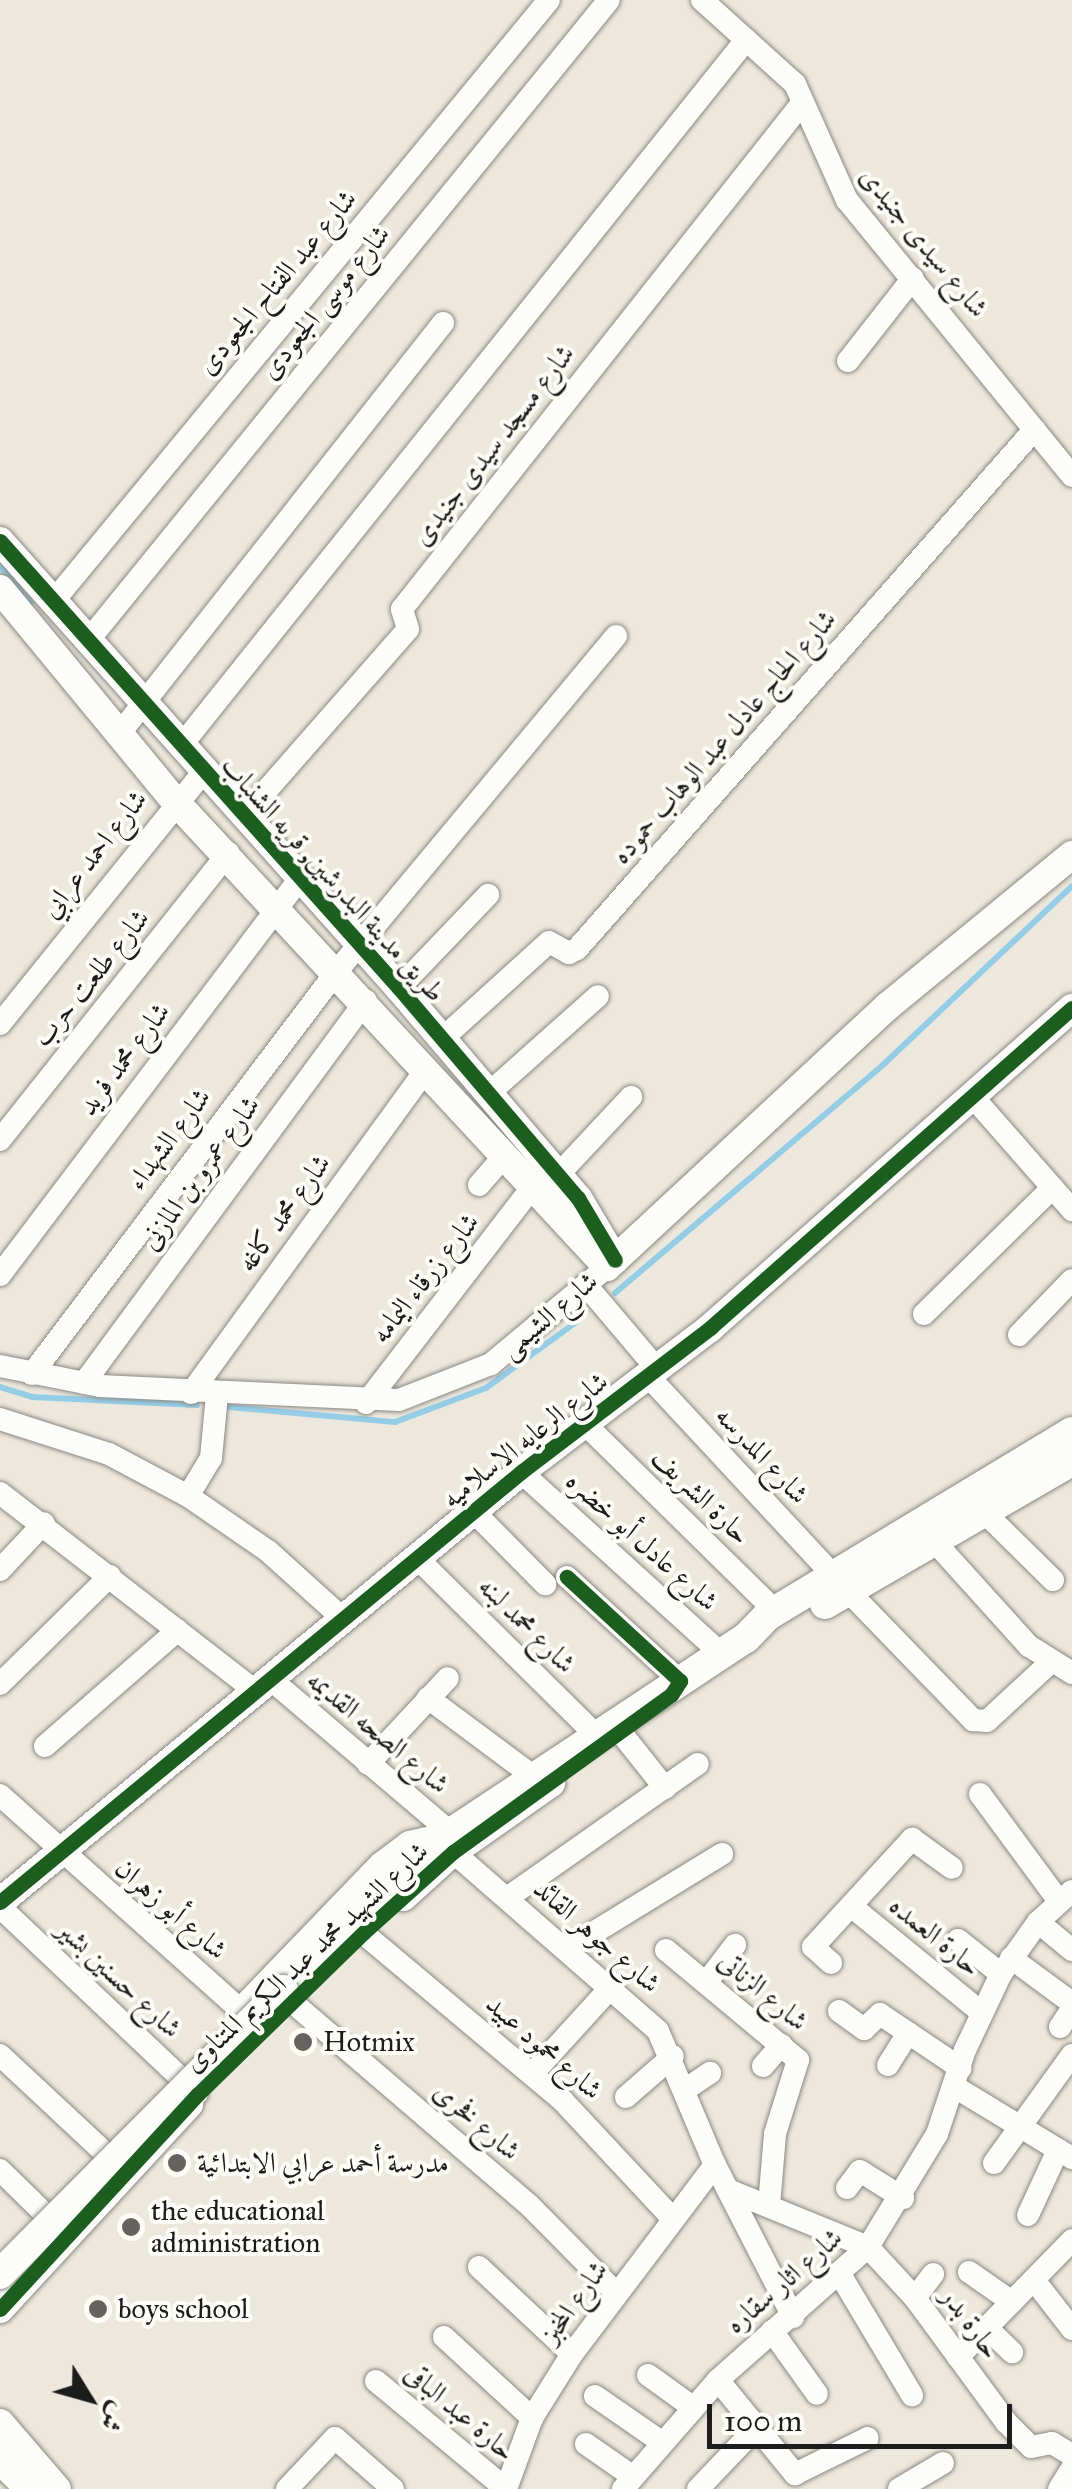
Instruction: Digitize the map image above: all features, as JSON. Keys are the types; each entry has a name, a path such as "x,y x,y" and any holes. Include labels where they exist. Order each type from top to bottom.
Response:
{"main road":[{"path":"734,1646 773,1634 840,1583 1072,1432"},
{"path":"0,2274 450,1841 534,1778 609,1735 734,1646 776,1610 934,1541 1072,1461"},
{"path":"0,2459 31,2489"}],"street":[{"name":"شارع عبد الفتاح الجعودى","path":"52,603 549,0"},
{"name":"شارع موسى الجعودى","path":"87,642 609,0"},
{"name":"شارع سيدى جنيدى","path":"702,0 795,84 848,200 1071,471"},
{"path":"180,747 746,40"},
{"name":"شارع مسجد سيدى جنيدى","path":"243,816 408,629 402,608 803,102"},
{"path":"848,362 913,278"},
{"path":"120,733 443,323"},
{"name":"شارع الحاج عادل عبد الوهاب حموده","path":"442,1040 549,942 569,953 577,949 1034,430"},
{"name":"طريق مدينة البدرشين, قريه الشنباب","path":"0,541 558,1174 602,1271"},
{"name":"طريق مدينة البدرشين, قريه الشنباب","path":"0,589 174,800 366,1001 602,1271"},
{"name":"شارع الشهداء","path":"32,1374 337,971 616,636"},
{"name":"شارع احمد عرابي","path":"0,1024 174,800 203,772"},
{"name":"شارع طلعت حرب","path":"0,1140 228,854"},
{"name":"شارع الشيمى","path":"0,1366 84,1383 366,1403 462,1380 518,1344 888,1006 1072,855"},
{"name":"شارع محمد فريد","path":"0,1276 276,904 299,880"},
{"path":"398,988 488,895"},
{"path":"488,1094 598,996"},
{"name":"شارع عمرو بن المازنى","path":"84,1383 366,1001"},
{"name":"شارع الرعايه الاسلاميه","path":"3,1894 60,1852 260,1683 521,1472 653,1372 1068,1018"},
{"name":"شارع محمد كاغه","path":"192,1393 426,1070"},
{"path":"972,1096 1072,1210"},
{"path":"558,1174 631,1097"},
{"path":"479,1184 503,1157"},
{"path":"924,1314 1052,1188"},
{"name":"شارع زرقاء اليمامه","path":"366,1403 531,1189"},
{"name":"شارع المدرسه","path":"602,1271 653,1372 840,1583 973,1720 987,1721 1050,1662"},
{"path":"1019,1335 1072,1280"},
{"path":"188,1496 211,1458 217,1395"},
{"path":"0,1419 109,1454 188,1496 268,1551 341,1618"},
{"name":"حارة الشريف","path":"584,1424 776,1610"},
{"name":"شارع عادل أبو خضره","path":"521,1472 734,1646"},
{"path":"0,1493 178,1630 260,1683"},
{"path":"473,1511 680,1681"},
{"path":"984,1512 1053,1580"},
{"path":"0,1570 44,1524"},
{"path":"934,1541 1014,1632 1050,1662 1072,1672"},
{"name":"شارع محمد لبنه","path":"416,1557 665,1788"},
{"path":"0,1684 110,1576"},
{"path":"45,1746 178,1630"},
{"path":"368,1764 448,1678"},
{"name":"شارع الصحه القديمه","path":"260,1683 368,1764 450,1841"},
{"path":"428,1698 534,1778"},
{"name":"شارع الشهيد محمد عبد الكريم المتناوى","path":"0,2259 104,2152 188,2085 363,1933 450,1841 609,1735"},
{"path":"507,1898 698,1764"},
{"path":"980,1794 1065,1896"},
{"name":"شارع أبو زهران","path":"0,1795 242,2011"},
{"name":"حارة العمده","path":"831,1963 813,1947 914,1838 952,1868"},
{"name":"شارع الشهيد محمد عبد الكريم المتناوى","path":"0,2309 188,2085 242,2011 382,1866 410,1845 450,1841"},
{"name":"شارع جوهر القائد","path":"450,1841 507,1898 612,1986 673,2056 714,2164 793,2317"},
{"path":"568,1949 722,1854"},
{"name":"شارع حسنين بشير","path":"3,1894 188,2085"},
{"name":"شارع اثار سقاره","path":"632,2483 691,2406 772,2332 842,2276 868,2246 903,2198 958,2078 981,2012 1006,1966 1038,1922 1065,1896"},
{"name":"حارة العمده","path":"851,1906 981,2012"},
{"path":"1038,1922 1072,1950"},
{"name":"شارع محمود عبيد","path":"363,1933 532,2074 673,2219"},
{"path":"958,1940 1006,1966 1068,2013"},
{"path":"706,1983 735,1945"},
{"name":"شارع الزناتى","path":"666,1950 798,2060 775,2134 769,2206"},
{"path":"532,2074 612,1986"},
{"name":"شارع فخرى","path":"288,1996 530,2206 616,2293"},
{"path":"839,2012 864,2029 880,2014 1018,2126 1065,2154 1028,2215"},
{"path":"888,2065 908,2033"},
{"path":"763,2066 781,2045"},
{"path":"0,2055 104,2152"},
{"path":"994,2163 1072,2055"},
{"path":"626,2097 673,2056"},
{"path":"686,2089 710,2073"},
{"name":"شارع المخبز","path":"506,2489 532,2418 572,2354 714,2164"},
{"path":"0,2170 44,2213"},
{"path":"847,2188 860,2171 903,2198"},
{"path":"728,2190 868,2246"},
{"path":"958,2357 1072,2240"},
{"name":"حارة بدر","path":"868,2246 915,2298 1031,2447 1052,2444 1072,2455"},
{"path":"478,2266 572,2354"},
{"path":"969,2272 1012,2302"},
{"path":"915,2298 933,2274"},
{"path":"842,2276 912,2395"},
{"path":"1034,2280 1072,2330"},
{"path":"987,2328 1012,2352"},
{"path":"772,2332 817,2394"},
{"path":"444,2337 532,2418"},
{"path":"648,2375 691,2406"},
{"path":"718,2380 795,2474 868,2438"},
{"name":"حارة عبد الباقى","path":"376,2381 506,2489"},
{"path":"595,2396 660,2442"},
{"path":"0,2423 57,2489"},
{"path":"698,2489 758,2426"},
{"path":"287,2489 335,2438 393,2489"},
{"path":"586,2444 632,2483"},
{"path":"912,2488 943,2464"}],"waterway":[{"path":"0,566 31,603"},
{"path":"615,1293 885,1063 1072,886"},
{"path":"229,1407 395,1422 486,1388 579,1320"},
{"path":"0,1387 32,1397 197,1405"}],"cycle path":[{"path":"0,541 399,988 578,1198 615,1260"},
{"path":"0,1902 521,1472 710,1328 1072,1008"},
{"path":"0,2309 198,2094 363,1933 453,1852 671,1695 680,1681 567,1577"}],"place":[{"name":"Hotmix","path":"303,2042"},
{"name":"مدرسة أحمد عرابي الابتدائية","path":"177,2163"},
{"name":"the educational administration","path":"131,2227"},
{"name":"boys school","path":"98,2309"}]}
